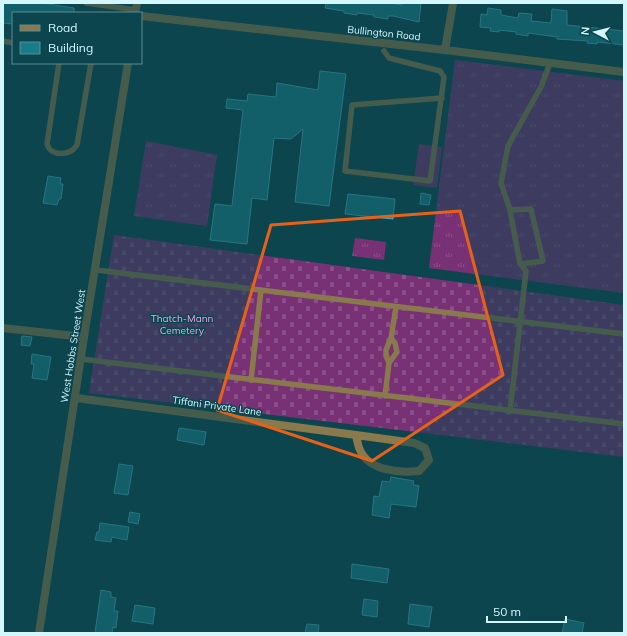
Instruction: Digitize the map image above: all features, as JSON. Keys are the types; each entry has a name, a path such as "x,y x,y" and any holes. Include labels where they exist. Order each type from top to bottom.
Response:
{"street":[{"path":"445,50 453,3"},
{"name":"Bullington Road","path":"137,10 624,72"},
{"name":"West Hobbs Street West","path":"39,633 76,398 84,337 96,270 128,64"},
{"path":"3,328 84,337"},
{"name":"Tiffani Private Lane","path":"76,398 356,435 414,443 425,448 428,460 419,471 405,472 380,467 369,461 360,451 356,435"}],"lane":[{"path":"86,3 117,5 137,10"},
{"path":"384,52 389,58 440,71 444,77 442,98 430,181 345,171 352,105 442,98"},
{"path":"510,411 526,271 520,264 510,210 501,183 508,146 541,87 550,63"},
{"path":"59,64 47,144 48,149 53,152 63,154 74,150 77,145 91,64"},
{"path":"510,210 531,209 543,261 520,264"},
{"path":"96,270 624,334"},
{"path":"251,380 261,290"},
{"path":"385,396 389,363 386,350 391,338 396,307"},
{"path":"389,363 397,352 395,343 391,338"},
{"path":"81,359 624,424"}],"highlighted area":[{"path":"460,211 503,375 372,461 217,410 271,225"}],"green space":[{"path":"455,60 624,81 624,293 429,268"},
{"path":"146,141 217,155 207,226 134,216"},
{"path":"419,144 442,147 437,188 413,185"},
{"name":"Thatch-Mann Cemetery","path":"114,235 624,305 624,457 89,393"},
{"path":"355,238 386,242 384,260 352,256"}],"building":[{"path":"3,3 42,3 74,8 74,12 12,12 12,24 3,23"},
{"path":"326,3 388,3 402,5 402,3 421,3 419,22 393,16 388,16 388,19 374,17 374,15 344,13 344,11 325,8"},
{"path":"488,8 501,10 501,15 518,18 519,13 532,14 531,21 551,23 552,9 567,11 567,25 624,31 624,45 597,42 597,44 587,43 588,41 557,39 557,37 528,33 528,36 516,34 516,32 499,30 499,32 490,31 491,28 480,27 481,14 487,15"},
{"path":"320,71 346,74 329,206 295,202 303,129 291,139 274,138 267,200 252,198 247,244 210,240 215,204 232,206 243,110 226,108 227,99 247,101 248,94 276,97 277,83 318,90"},
{"path":"48,176 61,178 60,184 63,184 61,199 59,199 57,205 43,203"},
{"path":"421,193 431,195 429,205 420,204"},
{"path":"348,194 395,199 393,219 345,214"},
{"path":"22,336 32,337 30,346 21,345"},
{"path":"32,354 51,357 47,380 32,378 34,364 31,364"},
{"path":"179,428 206,432 204,445 177,440"},
{"path":"119,464 133,466 128,495 114,493"},
{"path":"391,477 414,481 413,485 419,486 416,507 391,504 389,518 372,515 374,496 379,497 382,481 390,482"},
{"path":"130,512 140,514 138,524 128,522"},
{"path":"100,523 129,527 127,540 112,537 111,542 95,540 97,532 99,532"},
{"path":"352,564 389,569 387,583 351,578"},
{"path":"101,590 111,592 111,597 116,598 114,611 118,611 116,628 113,627 112,633 95,633"},
{"path":"364,599 378,601 377,617 362,615"},
{"path":"410,604 432,607 429,627 408,624"},
{"path":"135,605 155,608 153,624 132,621"},
{"path":"565,619 584,623 582,633 562,633"},
{"path":"307,624 319,625 318,633 305,633"}]}
